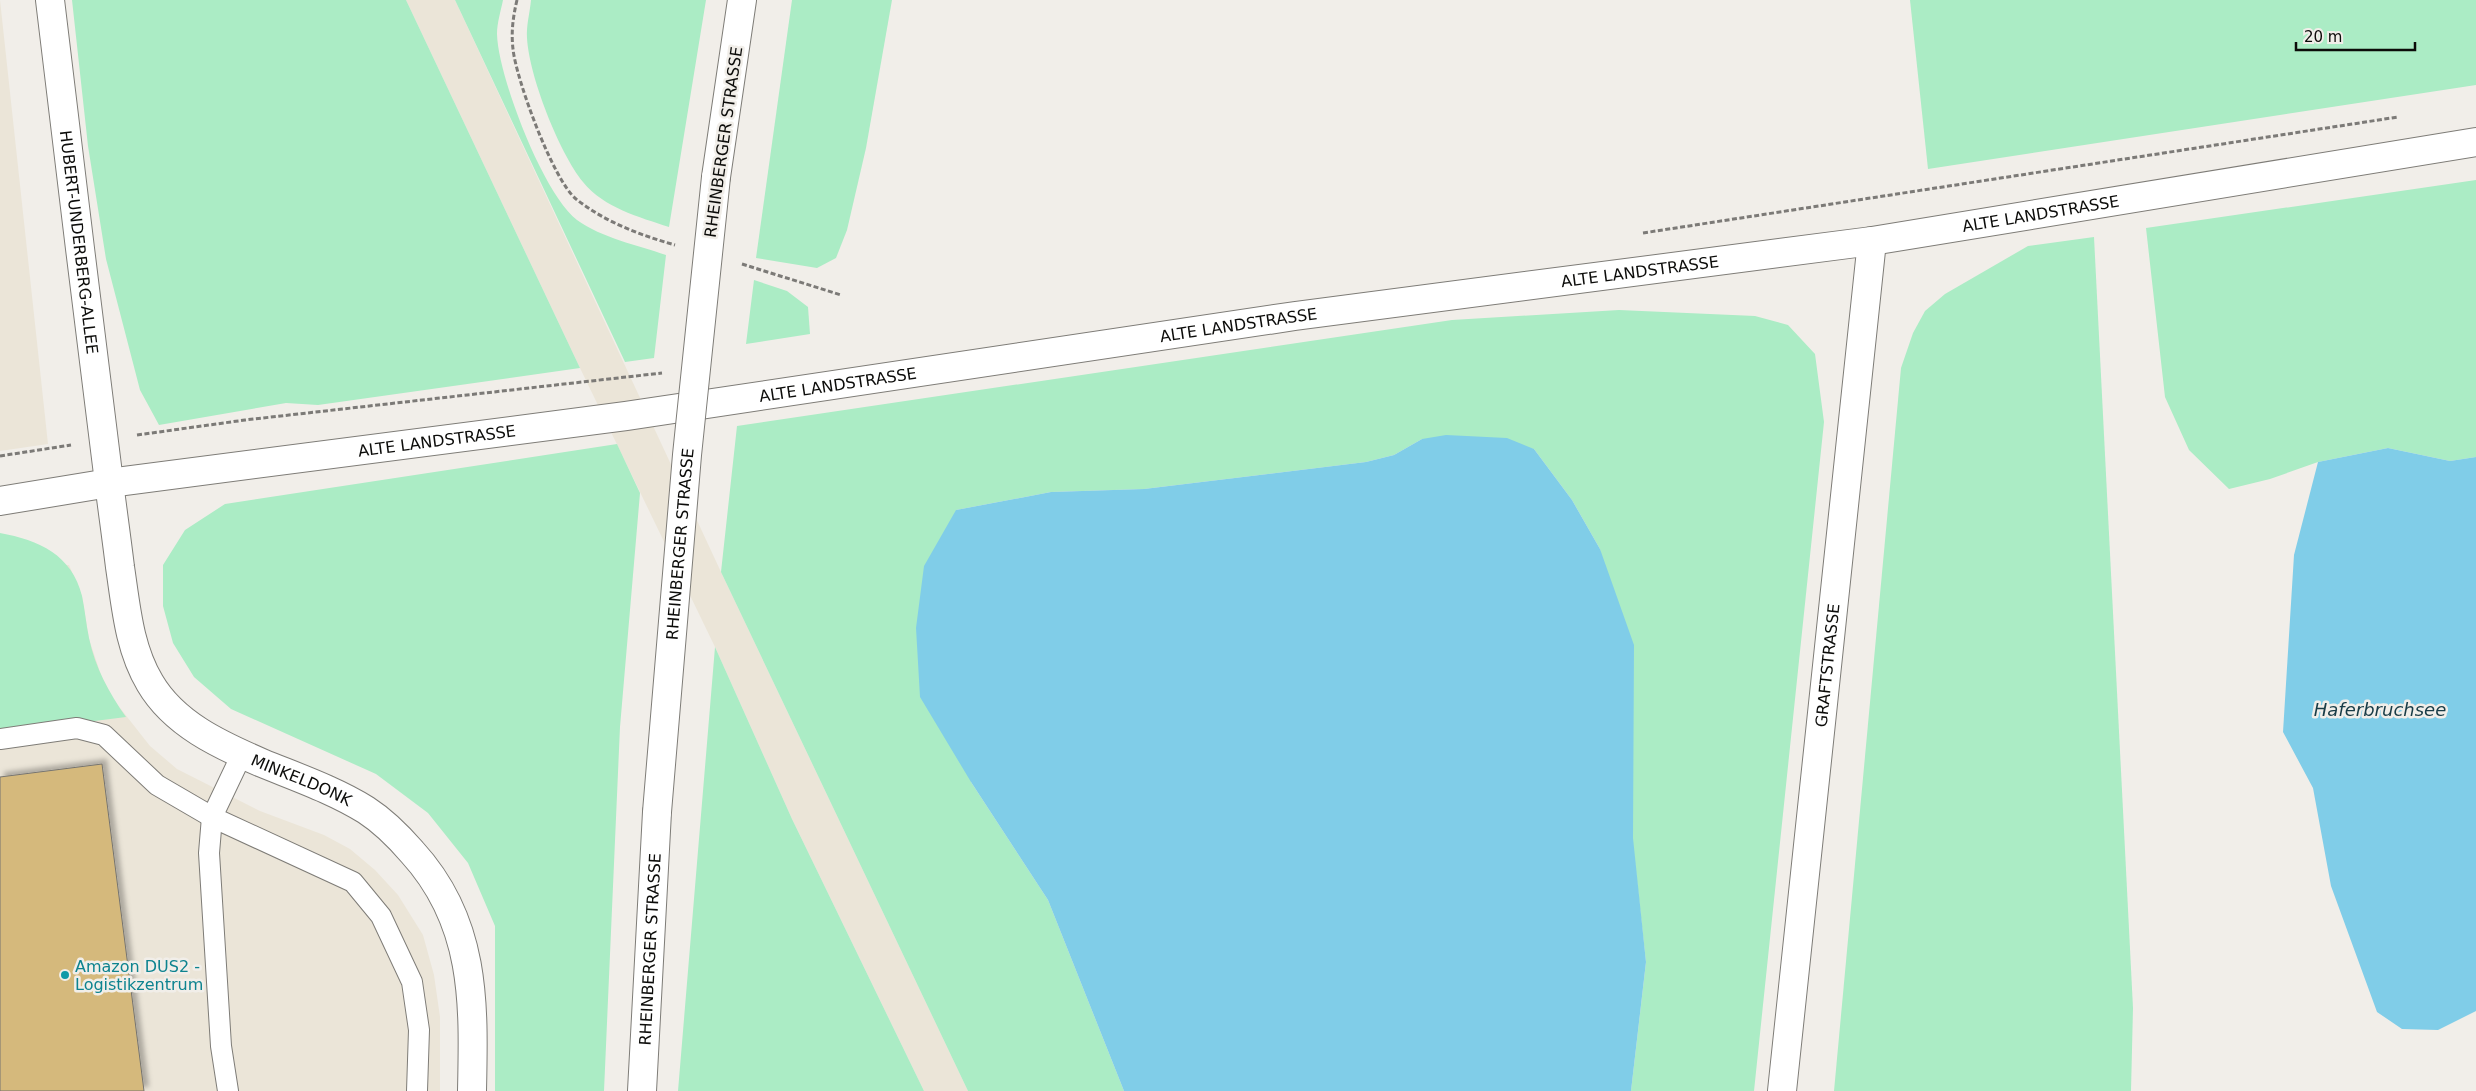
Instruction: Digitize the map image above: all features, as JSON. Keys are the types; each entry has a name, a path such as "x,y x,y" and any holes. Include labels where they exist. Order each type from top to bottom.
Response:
{"street":[{"name":"HUBERT-UNDERBERG-ALLEE","path":"50,0 109,483"},
{"name":"RHEINBERGER STRASSE","path":"642,1091 657,812 687,455 716,176 742,0"},
{"name":"ALTE LANDSTRASSE","path":"0,500 109,483 626,416 1295,316 1872,241 2476,142"},
{"name":"GRAFTSTRASSE","path":"1782,1091 1872,241"},
{"name":"MINKELDONK","path":"109,483 128,620 137,656 151,685 170,709 193,729 242,754 312,783 365,810 398,836 427,869 449,902 466,952 472,1005 472,1091"}],"lane":[{"path":"0,739 77,728 104,735 157,785 212,817 353,882 381,916 412,982 419,1030 417,1091"},
{"path":"228,1091 221,1046 209,853 212,817 242,754"}],"path":[{"path":"517,0 512,24 513,50 526,98 549,159 574,197 615,224 682,247"},
{"path":"1867,200 2403,116"},
{"path":"737,263 841,295"}],"shaded area":[{"path":"0,0 48,444 0,451"},
{"path":"406,0 455,0 721,572 968,1091 924,1091 792,819 715,647 580,368"},
{"path":"0,564 69,565 82,596 89,639 101,675 113,699 150,746 177,769 260,811 324,835 350,849 375,870 398,895 423,935 434,975 440,1017 440,1091 0,1091"}],"green space":[{"path":"72,0 406,0 580,368 318,405 286,403 159,425 140,390 106,259 88,146"},
{"path":"455,0 503,0 497,34 499,53 505,77 537,161 550,186 564,206 577,220 597,232 666,255 654,358 625,362"},
{"path":"531,0 706,0 669,227 634,215 601,199 591,191 574,169 555,133 533,72 527,33"},
{"path":"792,0 892,0 866,148 847,230 836,258 817,268 756,258"},
{"path":"1910,0 2476,0 2476,85 1928,169"},
{"path":"2476,180 2476,457 2450,461 2388,448 2318,462 2270,479 2229,489 2189,450 2165,397 2146,228"},
{"path":"2094,237 2133,1008 2131,1091 1834,1091 1901,368 1913,333 1925,311 1945,294 2028,246"},
{"path":"754,280 787,291 808,307 810,334 746,344"},
{"path":"1619,310 1755,316 1788,325 1815,354 1824,422 1754,1091 1631,1091 1646,962 1600,549 1572,500 1534,449 1422,439 1394,455 1366,462 1144,489 1051,492 956,510 971,782 1048,900 1124,1091 968,1091 721,572 737,426 1452,320"},
{"path":"617,444 640,493 620,727 604,1091 495,1091 495,926 468,863 428,813 376,774 231,709 194,677 173,643 163,606 163,565 185,530 225,504"},
{"path":"0,533 40,545 62,560 70,570 82,596 89,638 95,659 108,689 126,717 0,733"},
{"path":"715,647 792,819 924,1091 678,1091"}],"water":[{"path":"1446,435 1507,438 1534,449 1572,500 1600,549 1634,645 1633,838 1646,962 1631,1091 1124,1091 1048,900 971,782 920,697 916,628 924,566 956,510 1051,492 1144,489 1366,462 1394,455 1422,439"},
{"name":"Haferbruchsee","path":"2388,448 2450,461 2476,457 2476,1011 2438,1030 2402,1029 2377,1012 2331,886 2313,788 2283,732 2294,555 2318,462"}],"building":[{"name":"Amazon DUS2 - Logistikzentrum","path":"102,764 144,1091 0,1091 0,777"}],"place":[{"name":"Amazon DUS2 - Logistikzentrum","path":"65,975"}]}
